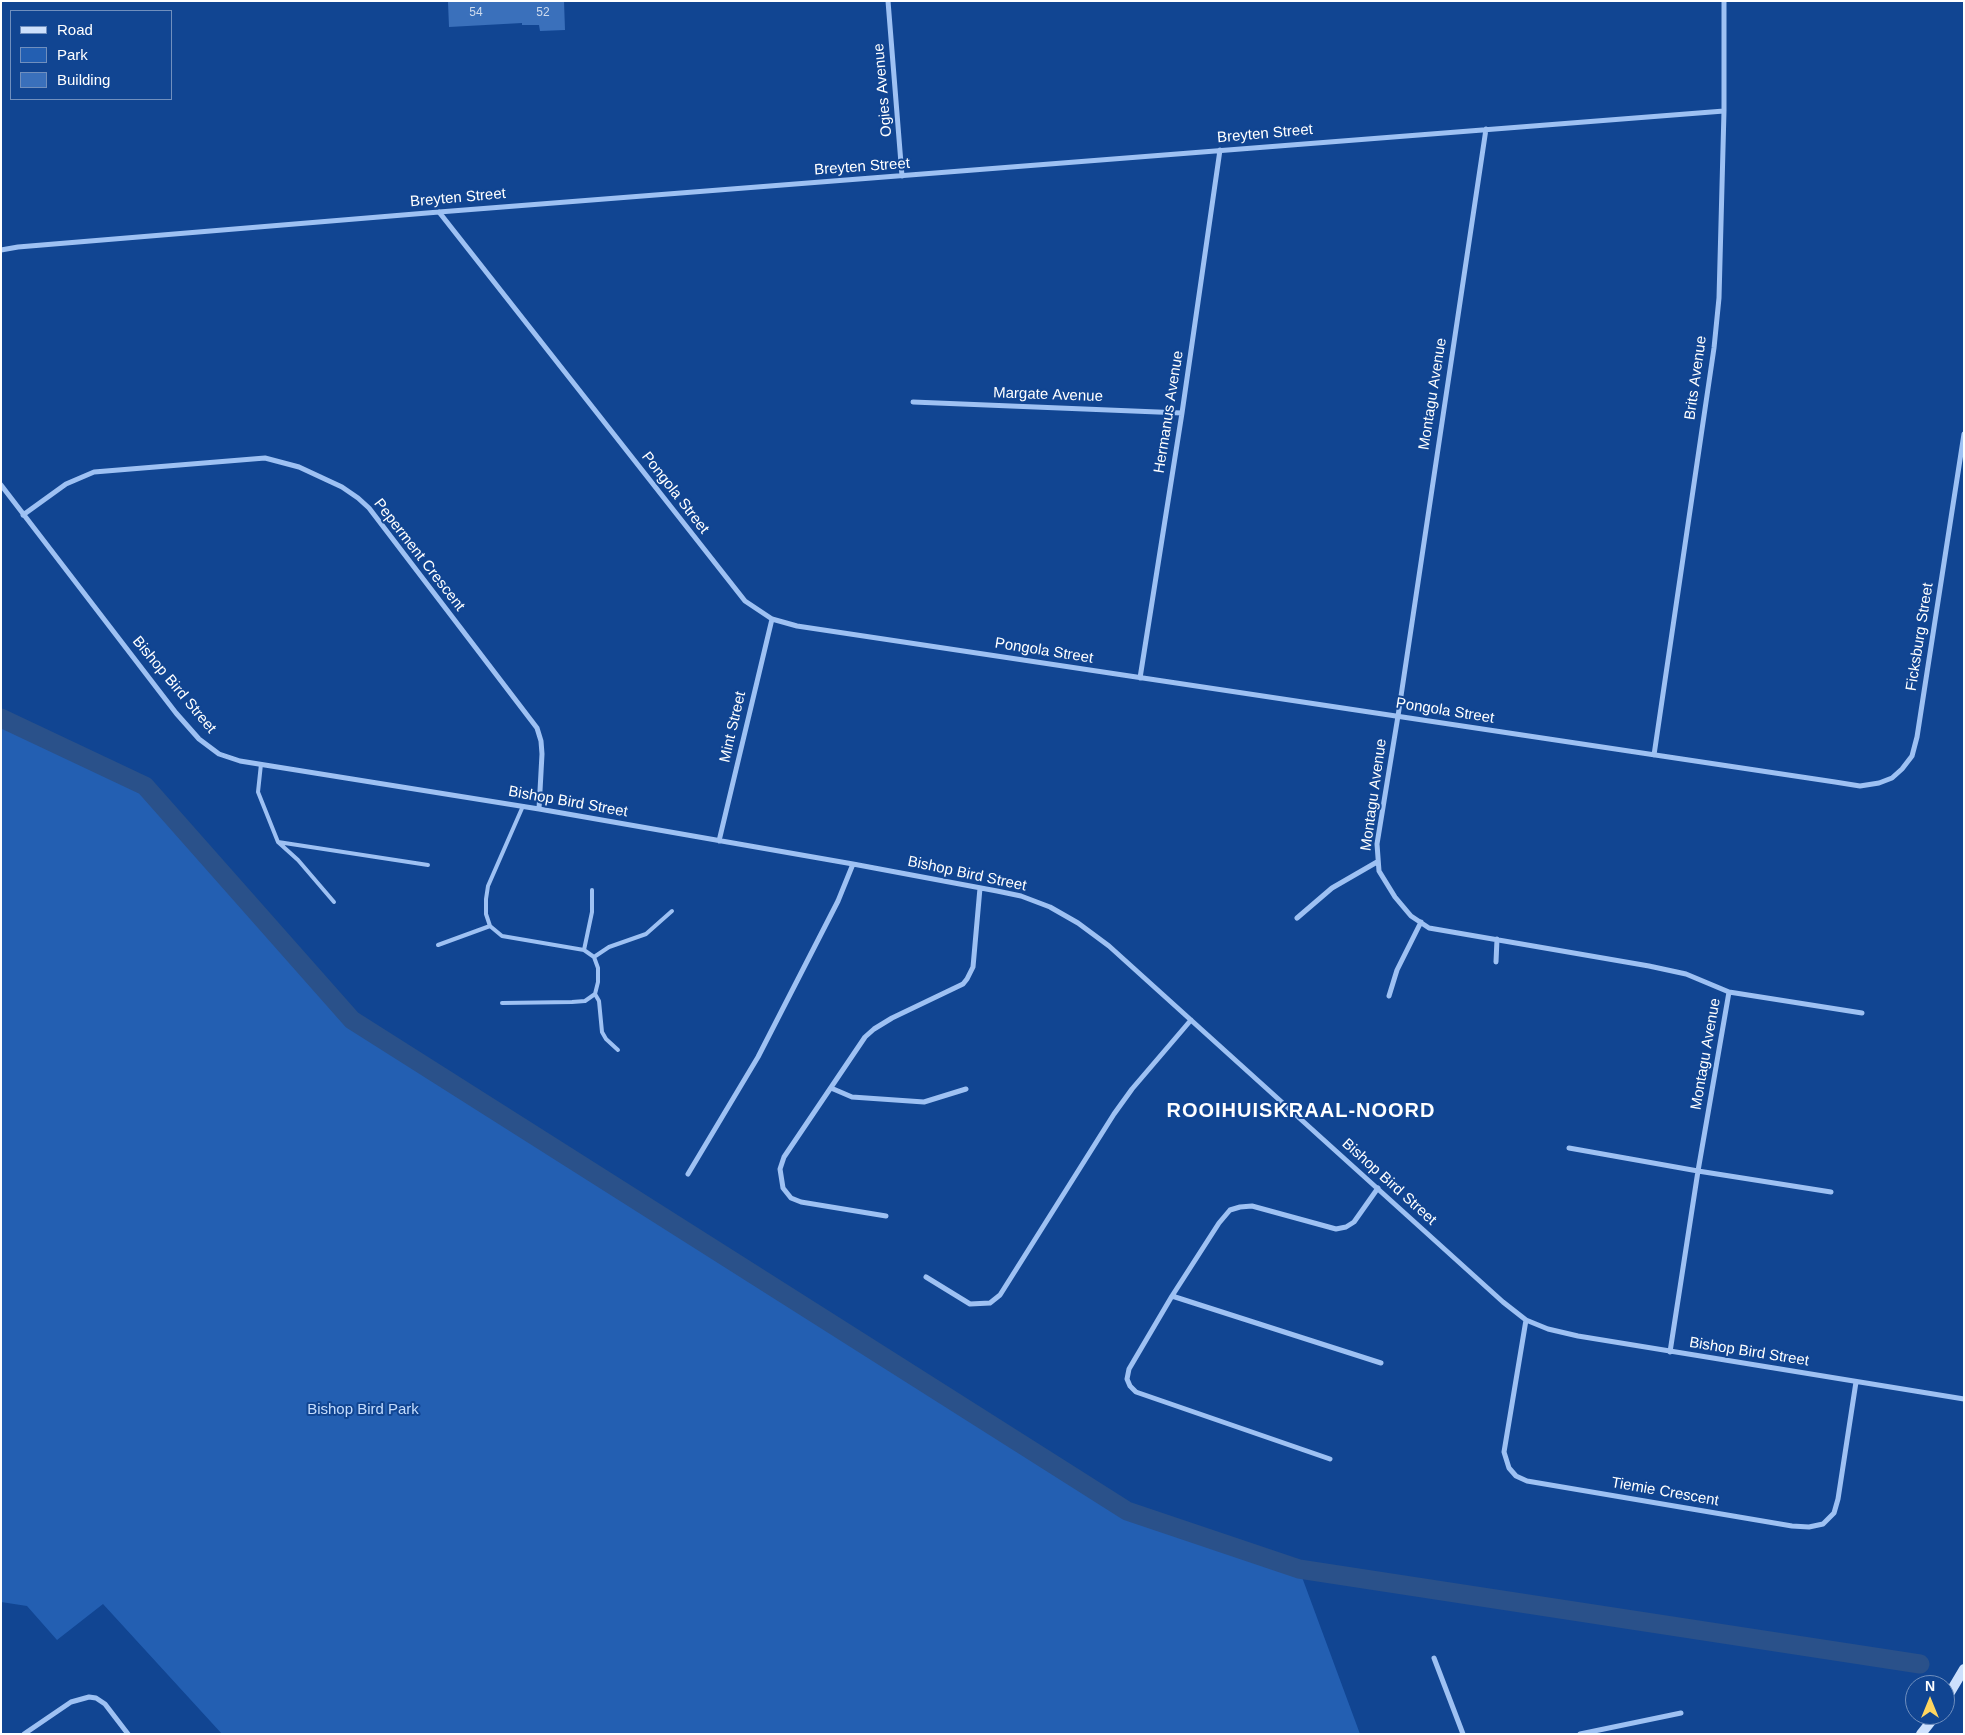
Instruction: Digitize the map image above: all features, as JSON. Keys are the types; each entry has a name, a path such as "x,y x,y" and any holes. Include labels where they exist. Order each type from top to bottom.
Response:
{"street":[{"name":"Ogies Avenue","path":"888,1 902,176"},
{"name":"Brits Avenue","path":"1654,756 1714,348 1719,298 1724,111 1724,1"},
{"name":"Breyten Street","path":"1,250 18,247 439,212 1724,111"},
{"name":"Montagu Avenue","path":"1486,129 1377,844 1377,862 1379,871 1395,897 1411,916 1430,928 1686,974 1730,992 1698,1171 1670,1352"},
{"name":"Hermanus Avenue","path":"1140,678 1182,412 1220,150"},
{"name":"Pongola Street","path":"439,212 745,601 757,611 772,619 797,626 1835,782"},
{"name":"Margate Avenue","path":"913,402 1182,412"},
{"name":"Ficksburg Street","path":"1835,782 1860,786 1879,784 1892,778 1912,756 1917,737 1964,434"},
{"name":"Peperment Crescent","path":"23,515 66,484 94,472 266,458 299,466 342,487 368,508 537,728 542,754 539,808"},
{"name":"Bishop Bird Street","path":"1,485 170,705 199,739 218,754 261,764 539,808 1021,896 1050,907 1078,923 1109,946 1503,1302 1526,1320 1563,1333 1964,1399"},
{"name":"Mint Street","path":"719,841 772,619"},
{"path":"1297,918 1332,888 1377,862"},
{"path":"688,1174 758,1057 838,901 853,864"},
{"path":"886,1216 801,1202 787,1194 783,1188 780,1169 784,1156 865,1037 892,1018 963,984 967,979 973,967 980,888"},
{"path":"1389,996 1397,970 1421,922"},
{"path":"1496,962 1497,939"},
{"path":"1730,992 1862,1013"},
{"path":"926,1277 970,1304 990,1303 1000,1295 1114,1114 1132,1089 1191,1020"},
{"path":"831,1088 852,1097 924,1102 966,1089"},
{"path":"1570,1148 1831,1192"},
{"path":"1330,1459 1136,1392 1130,1386 1127,1379 1132,1363 1172,1296 1218,1223 1230,1210 1252,1206 1336,1229 1346,1227 1354,1222 1378,1188"},
{"path":"1172,1296 1381,1362"},
{"name":"Tiemie Crescent","path":"1526,1320 1504,1452 1509,1468 1516,1476 1527,1481 1792,1526 1809,1527 1823,1524 1834,1513 1838,1499 1856,1382"},
{"path":"1434,1658 1463,1734"},
{"path":"1955,1684 1964,1669"},
{"path":"24,1734 71,1702 88,1696 96,1698 105,1704 128,1734"},
{"path":"1580,1734 1681,1713"}],"lane":[{"path":"261,764 258,792 278,842 298,860 334,902"},
{"path":"502,1003 572,1002 585,1000 595,994 598,982 598,968 594,957 584,950 502,936 490,926 486,914 488,886 523,806"},
{"path":"278,842 428,865"},
{"path":"584,950 592,912 592,890"},
{"path":"594,957 609,947 646,934 672,911"},
{"path":"438,945 490,926"},
{"path":"595,994 600,1001 602,1032 606,1039 618,1050"}],"green space":[{"name":"Bishop Bird Park","path":"1,718 145,786 352,1020 1127,1511 1299,1569 1360,1734 222,1734 103,1604 57,1640 27,1606 1,1602"}],"building":[{"path":"564,1 565,30 540,31 539,25 522,25 522,23 449,27 448,2"}],"waterway":[{"path":"1,718 145,786 352,1020 1127,1511 1299,1569 1920,1664"}],"district":[{"name":"ROOIHUISKRAAL-NOORD","path":"1301,1111"}]}
